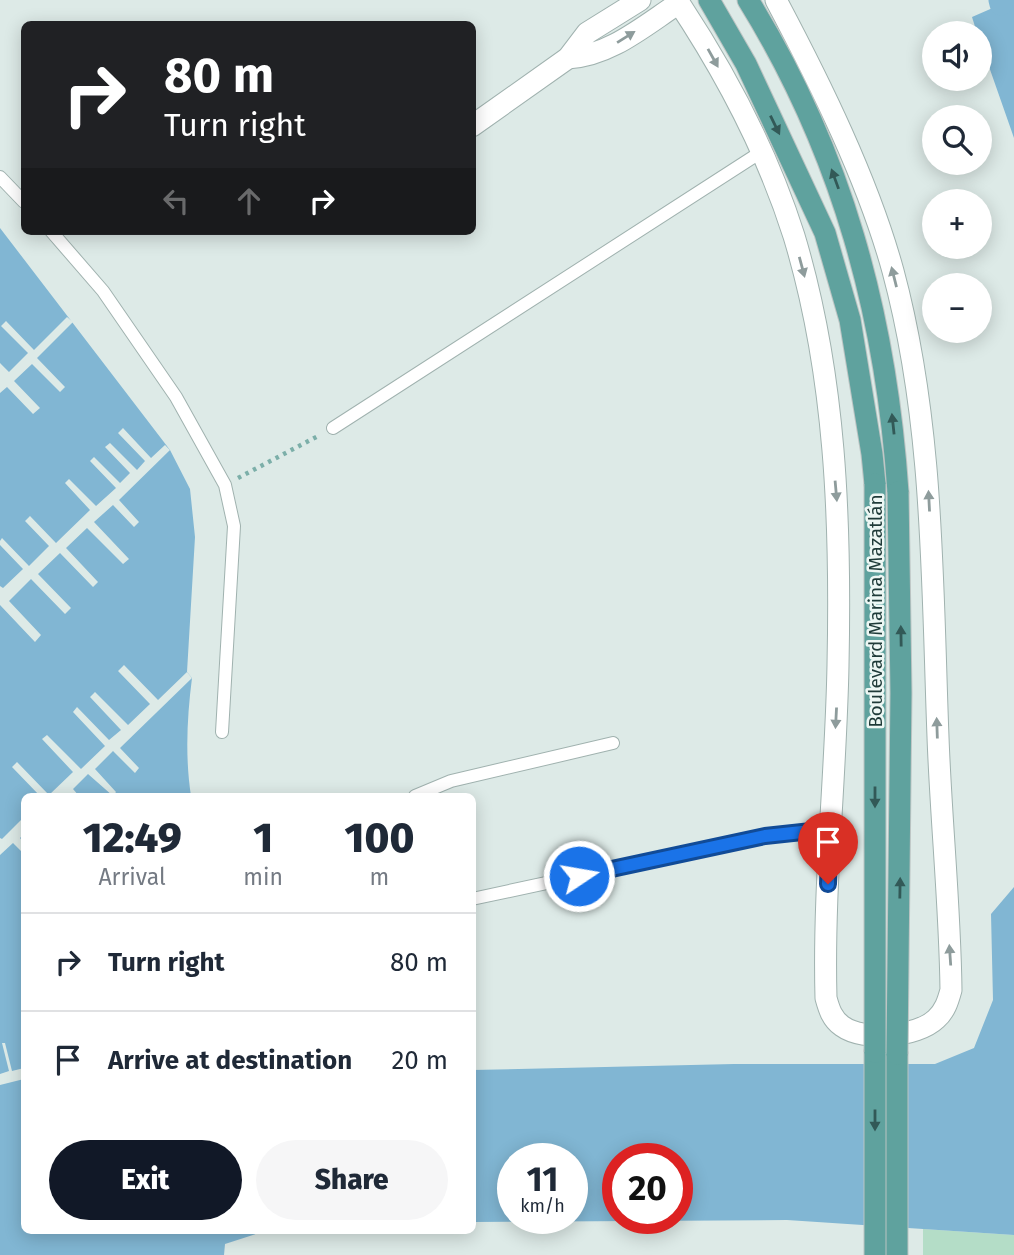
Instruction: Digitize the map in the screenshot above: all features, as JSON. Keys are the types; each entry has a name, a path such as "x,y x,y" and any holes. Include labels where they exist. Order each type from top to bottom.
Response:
{"main road":[{"name":"Boulevard Marina Mazatlán","path":"709,0 746,64 825,233 850,320 872,454 875,484 875,1255"},
{"name":"Boulevard Marina Mazatlán","path":"748,0 791,76 836,179 855,237 888,380 898,492 901,693 897,1255"}],"street":[{"path":"476,123 568,58 587,33 640,0"},
{"name":"Boulevard Marina Mazatlán","path":"678,2 710,52 761,152 793,234 811,301 827,395 839,532 838,667 830,829 826,998 831,1014 841,1026 854,1032 875,1035 905,1033 922,1029 936,1019 946,1007 951,990 940,797 927,469 911,349 892,269 874,214 827,102 776,0"},
{"path":"568,58 601,52 678,2"}],"lane":[{"path":"332,428 761,152"},
{"path":"0,177 21,199"},
{"path":"54,235 103,291 169,386 225,485 234,526 222,732"},
{"path":"422,793 451,781 613,743"},
{"path":"476,898 765,836 830,829"}],"path":[{"path":"225,485 332,428"}],"green space":[{"path":"923,1229 1014,1235 1014,1255 923,1255"}],"water":[{"path":"1014,0 1014,138 992,75 992,21 973,21 972,17"},
{"path":"0,228 170,450 190,489 195,537 187,672 192,678 187,737 191,793 21,793 21,1234 256,1234 225,1244 224,1255 0,1255"},
{"path":"1014,887 1014,1235 787,1220 693,1221 693,1143 602,1143 602,1221 588,1221 588,1143 497,1143 497,1222 476,1222 476,1070 734,1064 935,1064 974,1048 993,1000 991,914"}],"pier":[{"path":"67,317 73,322 37,358 65,387 60,392 32,364 14,381 40,408 33,414 7,387 0,393 0,363 9,372 28,353 1,326 6,321 34,350"},
{"path":"123,428 151,458 165,445 170,450 119,500 139,522 134,527 113,505 94,522 129,559 123,564 87,528 66,548 98,582 93,587 60,553 38,574 71,608 65,614 31,579 9,601 41,635 35,642 0,605 0,586 3,588 23,569 0,545 0,541 2,538 29,566 49,546 25,521 30,516 56,543 90,510 65,483 69,479 96,506 116,488 90,461 94,457 120,483 130,473 105,447 110,443 137,470 145,461 118,433"},
{"path":"124,665 158,700 187,672 192,678 120,748 139,768 135,773 113,751 95,769 115,793 110,793 88,774 73,789 76,793 51,793 73,772 42,739 47,735 81,769 105,746 73,712 77,707 109,740 121,730 90,697 95,692 128,725 150,704 118,671"},
{"path":"17,762 47,793 37,793 12,767"},
{"path":"21,820 21,851 13,843 0,855 0,838"},
{"path":"2,1043 5,1043 12,1071 21,1069 21,1080 0,1085 0,1074 9,1071"}],"waterway":[{"path":"1000,0 1001,4"}],"route":[{"path":"579,876 765,836 830,829 828,884"}]}
